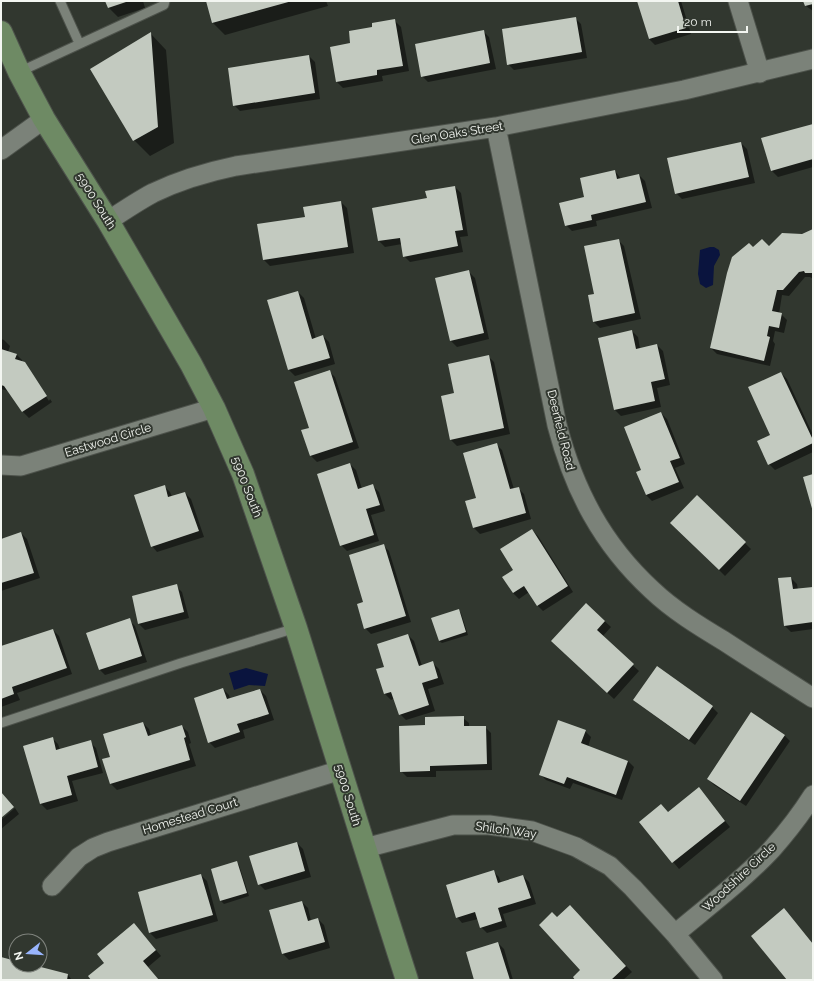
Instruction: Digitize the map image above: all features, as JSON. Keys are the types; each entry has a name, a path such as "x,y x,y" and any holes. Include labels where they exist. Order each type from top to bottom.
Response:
{"main road":[{"name":"5900 South","path":"1,32 19,72 44,119 108,221 191,364 214,408 242,474 296,628 365,848 403,979"}],"street":[{"path":"738,1 760,73"},
{"name":"Glen Oaks Street","path":"108,221 152,194 206,172 236,166 496,127 684,90 760,73 813,59"},
{"path":"1,150 44,119"},
{"name":"Deerfield Road","path":"496,127 564,452 573,477 599,528 634,572 653,591 700,626 813,698"},
{"name":"Eastwood Circle","path":"1,465 21,466 214,408"},
{"name":"Homestead Court","path":"52,886 79,857 93,848 108,842 341,770"},
{"name":"Woodshire Circle","path":"675,934 751,870 790,828 813,795"},
{"name":"Shiloh Way","path":"365,848 453,825 489,825 532,831 576,847 610,866 633,888 675,934 713,980"}],"lane":[{"path":"60,1 79,43"},
{"path":"19,72 164,5 165,1"},
{"path":"1,723 181,663 296,628"}],"shaded area":[{"path":"714,247 719,250 720,255 714,266 713,285 706,288 700,284 698,274 700,250"},
{"path":"246,668 268,674 265,686 249,685 234,690 229,673"}],"building":[{"path":"105,1 129,1 108,8"},
{"path":"206,1 292,1 212,23"},
{"path":"637,1 678,1 686,28 649,39"},
{"path":"803,1 813,1 813,4 805,6"},
{"path":"576,17 582,52 507,65 502,29"},
{"path":"395,19 403,66 377,70 377,75 336,82 330,47 350,43 349,31 372,27 372,23"},
{"path":"484,30 490,63 421,77 415,44"},
{"path":"151,32 158,127 133,141 90,69"},
{"path":"309,55 315,93 233,106 228,68"},
{"path":"813,124 813,159 771,171 761,138"},
{"path":"741,142 749,177 675,194 667,158"},
{"path":"615,170 617,179 639,174 646,202 591,215 592,220 565,226 559,203 584,197 580,178"},
{"path":"455,186 463,230 455,231 458,246 403,257 400,238 378,241 372,208 427,198 425,191"},
{"path":"341,201 348,247 263,260 257,224 305,217 303,207"},
{"path":"813,229 813,273 805,273 804,271 799,272 783,290 777,290 772,311 782,313 779,328 769,326 767,336 770,337 764,361 710,348 732,257 749,243 753,247 762,239 769,246 782,233 802,234"},
{"path":"619,239 635,313 593,322 588,295 594,294 584,246"},
{"path":"469,270 484,333 450,341 435,278"},
{"path":"298,291 312,339 323,335 330,358 288,370 267,300"},
{"path":"632,330 636,349 657,344 665,379 651,382 655,401 614,410 598,338"},
{"path":"1,349 17,354 15,359 25,362 47,396 22,412 4,386 1,385"},
{"path":"489,355 504,428 450,440 441,396 454,393 448,364"},
{"path":"330,370 353,442 310,456 301,430 309,428 294,382"},
{"path":"781,372 813,440 813,443 768,465 757,441 770,435 748,387"},
{"path":"661,412 680,458 670,461 679,482 646,495 636,472 641,470 624,427"},
{"path":"497,443 510,489 519,487 526,513 473,528 465,501 476,498 463,453"},
{"path":"350,463 358,489 373,484 380,505 366,509 374,535 340,546 317,474"},
{"path":"813,474 813,512 803,477"},
{"path":"165,485 168,497 185,492 199,531 151,547 134,495"},
{"path":"697,495 746,542 719,570 670,523"},
{"path":"532,529 568,586 537,606 524,586 513,593 502,577 513,570 500,549"},
{"path":"21,532 34,573 1,583 1,539"},
{"path":"384,544 406,616 364,629 357,604 363,602 349,555"},
{"path":"791,577 793,589 813,587 813,622 784,626 778,578"},
{"path":"177,584 184,612 138,624 132,596"},
{"path":"586,603 605,621 597,630 634,664 607,693 551,641"},
{"path":"459,609 466,632 439,641 431,618"},
{"path":"130,618 142,656 99,670 86,633"},
{"path":"53,629 67,668 12,687 14,694 1,699 1,646"},
{"path":"408,634 419,666 433,661 438,678 422,683 429,705 399,715 391,692 384,694 376,669 384,667 377,644"},
{"path":"657,666 713,706 689,740 633,700"},
{"path":"223,688 227,699 260,689 269,714 237,724 240,732 208,743 194,698"},
{"path":"751,712 785,735 740,801 707,779"},
{"path":"464,716 464,726 486,726 487,764 430,766 430,771 400,772 399,726 425,725 425,717"},
{"path":"558,720 586,730 581,743 628,761 616,795 567,777 564,784 539,775"},
{"path":"143,722 148,736 182,725 186,737 184,738 190,760 110,784 102,759 110,757 103,734"},
{"path":"53,737 56,750 91,740 98,767 67,776 72,795 40,804 23,746"},
{"path":"699,787 725,821 672,863 639,822 661,804 668,812"},
{"path":"1,792 14,807 1,818"},
{"path":"297,842 305,871 258,885 249,856"},
{"path":"237,861 247,893 220,901 211,869"},
{"path":"494,870 498,883 523,875 531,898 498,908 502,921 480,928 475,912 456,918 446,885"},
{"path":"201,874 213,915 149,933 138,892"},
{"path":"302,901 308,921 318,918 325,942 282,954 269,910"},
{"path":"570,905 626,966 611,980 575,980 573,977 580,970 539,925 552,912 557,917"},
{"path":"784,908 813,944 813,980 787,980 751,936"},
{"path":"134,923 156,950 143,961 159,980 91,980 88,976 104,963 97,954"},
{"path":"498,942 510,980 474,980 466,952"},
{"path":"1,957 8,959 8,973 48,973 48,969 68,974 67,980 1,980"}]}
